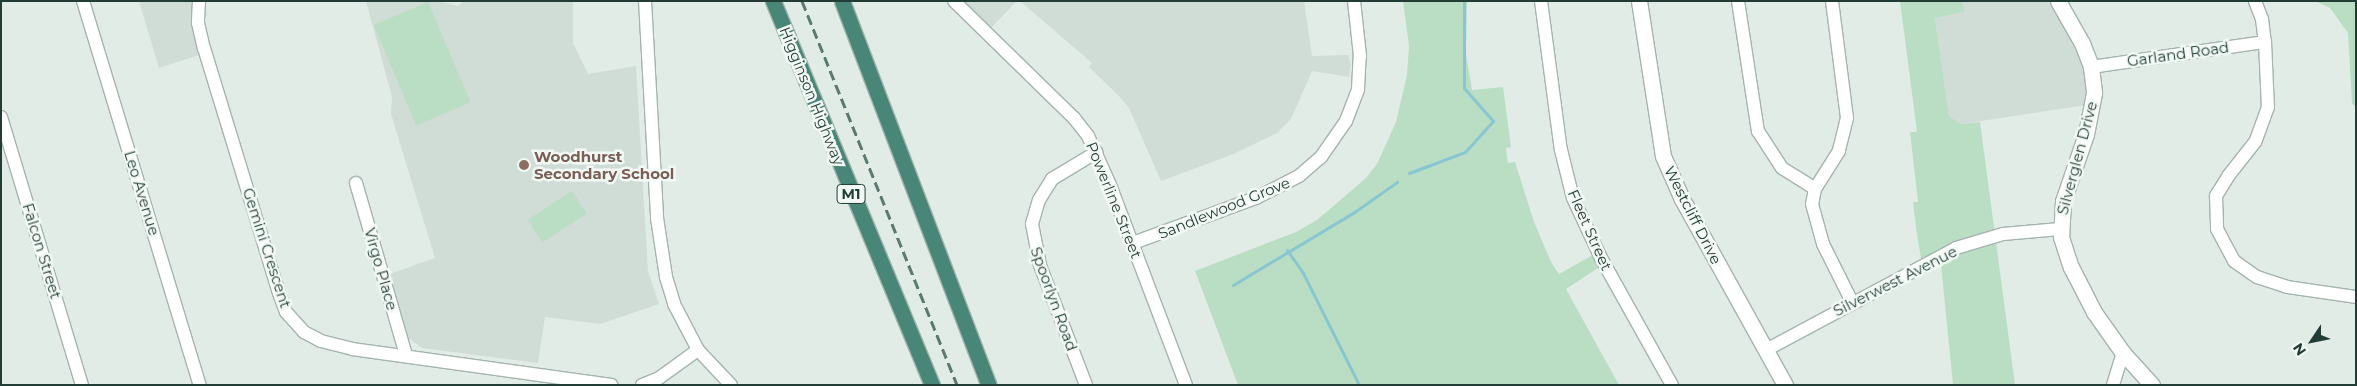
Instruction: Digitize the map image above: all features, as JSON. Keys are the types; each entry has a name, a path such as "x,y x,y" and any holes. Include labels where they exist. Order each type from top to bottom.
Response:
{"highway":[{"name":"Higginson Highway","path":"773,1 932,385"},
{"path":"842,1 989,385"}],"street":[{"name":"Leo Avenue","path":"84,1 200,385"},
{"name":"Gemini Crescent","path":"199,1 198,23 204,48 286,312 304,332 320,341 352,349 406,355 557,381 612,385"},
{"path":"645,1 660,247 674,304 698,350 731,385"},
{"name":"Powerline Street","path":"954,1 1074,118 1097,152 1186,385"},
{"name":"Sandlewood Grove","path":"1133,244 1271,190 1299,176 1321,157 1346,121 1358,89 1360,56 1354,1"},
{"name":"Fleet Street","path":"1541,1 1561,150 1573,198 1601,258 1672,385"},
{"name":"Westcliff Drive","path":"1639,1 1664,156 1682,199 1785,385"},
{"path":"1738,1 1758,131 1782,168 1815,189"},
{"path":"1832,1 1846,118 1839,151 1815,189 1812,204 1823,244 1852,302"},
{"name":"Silverglen Drive","path":"2058,1 2082,43 2091,67 2094,93 2090,122 2063,202 2060,229 2064,250 2082,290 2123,353 2152,385"},
{"path":"2255,1 2262,20 2265,42 2270,93 2267,115 2254,142 2220,187 2214,205 2217,228 2234,261 2257,277 2287,287 2356,297"},
{"name":"Garland Road","path":"2091,67 2265,42"},
{"name":"Falcon Street","path":"1,117 82,385"},
{"name":"Spoorlyn Road","path":"1086,385 1040,265 1032,224 1039,200 1052,180 1097,152"},
{"name":"Virgo Place","path":"356,183 406,355"},
{"name":"Silverwest Avenue","path":"1766,350 1852,302 1956,248 2004,234 2060,229"},
{"path":"642,385 659,378 698,350"},
{"path":"2113,385 2123,353"}],"shaded area":[{"path":"139,1 192,1 191,25 199,55 159,68"},
{"name":"Woodhurst Secondary School","path":"366,1 438,1 458,6 464,1 573,1 573,43 588,74 636,66 648,271 659,304 600,324 545,317 538,363 422,348 407,337 390,274 435,258 391,114 392,97"},
{"path":"953,1 1017,1 985,34"},
{"path":"1020,1 1304,1 1312,56 1348,55 1351,65 1349,77 1312,71 1291,119 1277,133 1231,155 1161,181 1129,108 1089,67 1092,63"},
{"path":"1962,1 2058,1 2076,29 2093,104 1961,124 1949,116 1935,18 1963,12"}],"green space":[{"path":"1403,1 1467,1 1466,54 1472,90 1503,87 1511,147 1506,148 1508,163 1515,162 1534,222 1551,262 1559,274 1598,252 1604,264 1566,289 1619,385 1238,385 1195,271 1296,232 1317,220 1366,178 1377,164 1396,122 1407,75 1409,46"},
{"path":"1900,1 1962,1 1964,12 1935,18 1949,116 1961,124 1980,122 2015,385 1953,385 1940,255 1922,264 1917,235 1913,202 1918,202 1910,132 1917,132"},
{"path":"2315,1 2356,1 2356,106 2352,104 2348,33 2330,8"},
{"path":"428,2 471,102 416,125 374,25"},
{"path":"572,191 587,214 542,243 528,220"}],"waterway":[{"path":"1409,173 1465,152 1493,121 1464,88 1464,1"},
{"path":"1233,285 1353,213 1397,182"},
{"path":"1287,250 1303,273 1359,385"}],"railway":[{"path":"802,1 957,385"}],"place":[{"name":"Woodhurst Secondary School","path":"524,165"}]}
